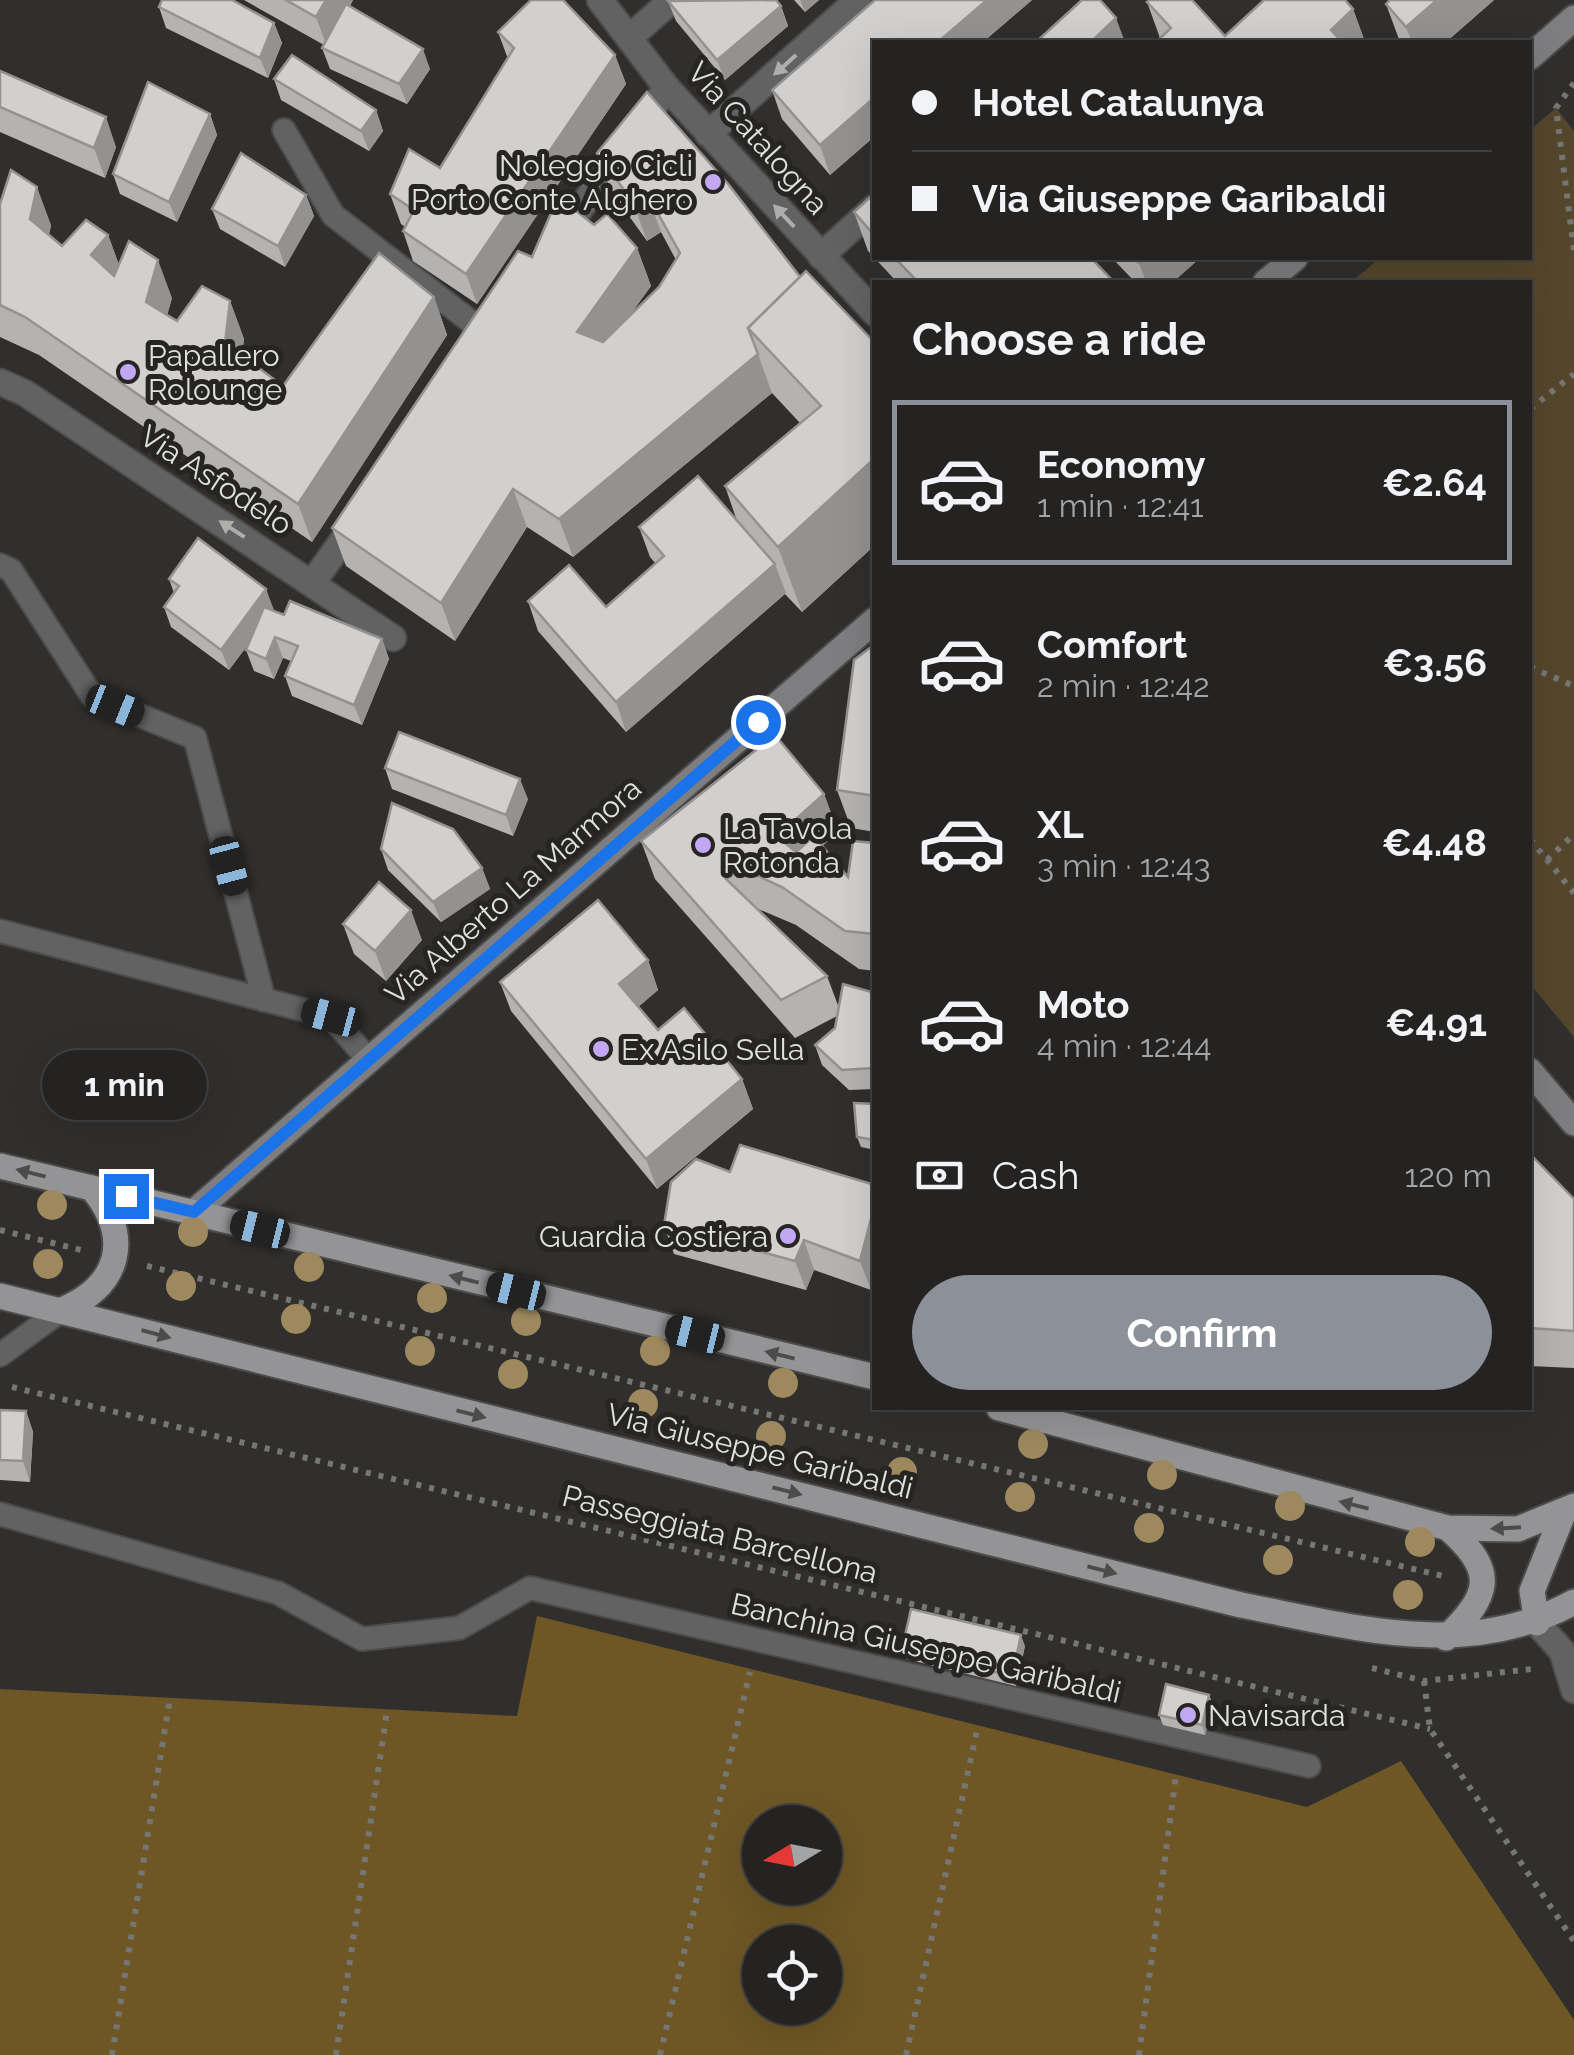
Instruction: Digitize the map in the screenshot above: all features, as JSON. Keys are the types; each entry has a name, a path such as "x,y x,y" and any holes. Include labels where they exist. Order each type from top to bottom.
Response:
{"main road":[{"path":"1532,54 1574,18"},
{"path":"1268,280 1293,260"},
{"name":"Via Alberto La Marmora","path":"194,1212 872,623"},
{"path":"1532,1073 1574,1123"},
{"path":"0,1166 872,1377"},
{"path":"62,1310 86,1300 104,1282 115,1258 116,1233 108,1208 92,1188"},
{"name":"Via Giuseppe Garibaldi","path":"0,1296 1242,1605 1396,1636 1446,1638 1537,1622 1574,1602"},
{"path":"1006,1410 1448,1528 1518,1529 1568,1510"},
{"path":"1537,1622 1532,1592 1568,1510"},
{"path":"1446,1638 1475,1610 1483,1584 1474,1550 1448,1528"}],"street":[{"path":"630,38 672,0"},
{"path":"708,134 858,0"},
{"name":"Via Catalogna","path":"605,2 667,88 872,310"},
{"path":"544,258 667,88"},
{"path":"821,256 872,210"},
{"name":"Via Asfodelo","path":"0,382 25,394 394,638"},
{"path":"314,582 368,505"},
{"path":"1537,1622 1562,1651 1574,1690"}],"lane":[{"path":"284,130 333,214 489,335"},
{"path":"0,565 11,570 92,696 195,738 264,1000"},
{"path":"0,931 331,1017 369,1060"},
{"path":"0,1354 62,1310"},
{"name":"Banchina Giuseppe Garibaldi","path":"0,1514 278,1593 362,1639 459,1628 530,1588 1309,1766"}],"path":[{"path":"1574,83 1556,108 1574,252"},
{"path":"1532,407 1574,374"},
{"path":"1532,668 1574,686"},
{"path":"1548,860 1574,834"},
{"path":"1532,841 1574,893"},
{"path":"0,1230 1447,1577"},
{"name":"Passeggiata Barcellona","path":"0,1384 1430,1728"},
{"path":"660,2055 750,1669"},
{"path":"1494,1673 1424,1680 1430,1728 1574,1941"},
{"path":"112,2055 170,1698"},
{"path":"336,2055 387,1712"},
{"path":"906,2055 978,1726"},
{"path":"1139,2055 1176,1775"}],"shaded area":[{"path":"1556,108 1574,131 1574,1037 1532,986 1532,280 1353,280 1378,260 1532,260 1532,128"},
{"path":"537,1616 1307,1807 1401,1761 1574,2020 1574,2055 0,2055 0,1689 517,1716"}],"building":[{"path":"162,0 232,0 274,23 260,58 159,7"},
{"path":"286,0 326,0 316,17"},
{"path":"531,0 563,0 615,55 466,274 403,231 414,210 390,194 409,149 440,168 514,48 498,32"},
{"path":"776,0 781,6 717,60 668,1"},
{"path":"875,0 987,0 940,40 872,40 872,100 820,145 772,90"},
{"path":"1082,0 1100,0 1116,18 1093,40 1038,40"},
{"path":"1192,0 1225,36 1264,0 1345,0 1353,9 1331,30 1340,40 1158,40 1171,28 1147,2"},
{"path":"1390,0 1437,0 1406,27 1386,4"},
{"path":"346,4 423,49 399,84 322,48"},
{"path":"292,55 376,110 361,131 274,79"},
{"path":"0,71 106,117 94,148 0,107"},
{"path":"148,82 210,114 169,202 113,174"},
{"path":"647,92 729,185 800,277 748,328 758,354 559,519 513,489 441,603 332,528 518,251 532,257 558,197 594,225 607,214 637,248 577,332 603,342 659,287 680,253 647,194 633,202 597,153"},
{"path":"241,153 306,195 278,246 212,209"},
{"path":"11,170 37,187 30,219 62,246 86,220 108,235 91,255 114,276 129,241 158,260 146,302 177,321 202,286 230,301 225,343 283,386 379,253 434,297 298,504 25,317 0,305 0,204"},
{"path":"872,196 872,233 854,212"},
{"path":"897,260 1093,260 1112,280 916,280"},
{"path":"806,271 872,340 872,461 778,547 725,486 821,406 748,328"},
{"path":"698,476 775,564 616,702 528,601 569,565 606,607 664,556 639,527"},
{"path":"198,538 266,589 221,650 164,607 179,586 169,579"},
{"path":"290,601 382,639 354,705 285,676 298,646 275,637 266,659 246,650 264,607 284,615"},
{"path":"872,646 872,796 837,790 854,660"},
{"path":"399,732 520,779 506,815 385,768"},
{"path":"775,735 824,794 777,836 796,852 814,836 848,877 853,841 872,843 872,934 845,931 782,887 743,869 726,879 827,976 781,1000 641,841"},
{"path":"392,803 453,829 482,868 433,902 381,849"},
{"path":"379,882 411,910 375,951 343,924"},
{"name":"Ex Asilo Sella","path":"598,900 648,960 619,984 658,1030 684,1008 742,1079 646,1159 500,982"},
{"path":"843,984 872,992 872,1068 842,1070 815,1045 835,1028"},
{"path":"854,1103 872,1104 872,1140 857,1137"},
{"path":"740,1145 872,1184 872,1215 860,1261 804,1240 795,1261 664,1225 671,1182 696,1159 730,1172"},
{"path":"1532,1156 1574,1199 1574,1331 1532,1328"},
{"path":"0,1410 26,1411 23,1461 0,1460"},
{"path":"911,1609 1021,1635 1012,1676 902,1649"},
{"name":"Navisarda","path":"1166,1684 1209,1695 1202,1725 1159,1715"}],"place":[{"name":"Noleggio Cicli Porto Conte Alghero","path":"713,182"},
{"name":"Papallero Rolounge","path":"128,372"},
{"name":"La Tavola Rotonda","path":"703,845"},
{"name":"Ex Asilo Sella","path":"601,1049"},
{"name":"Guardia Costiera","path":"788,1236"},
{"name":"Navisarda","path":"1188,1715"}],"route":[{"path":"126,1196 194,1212 758,722"}]}
